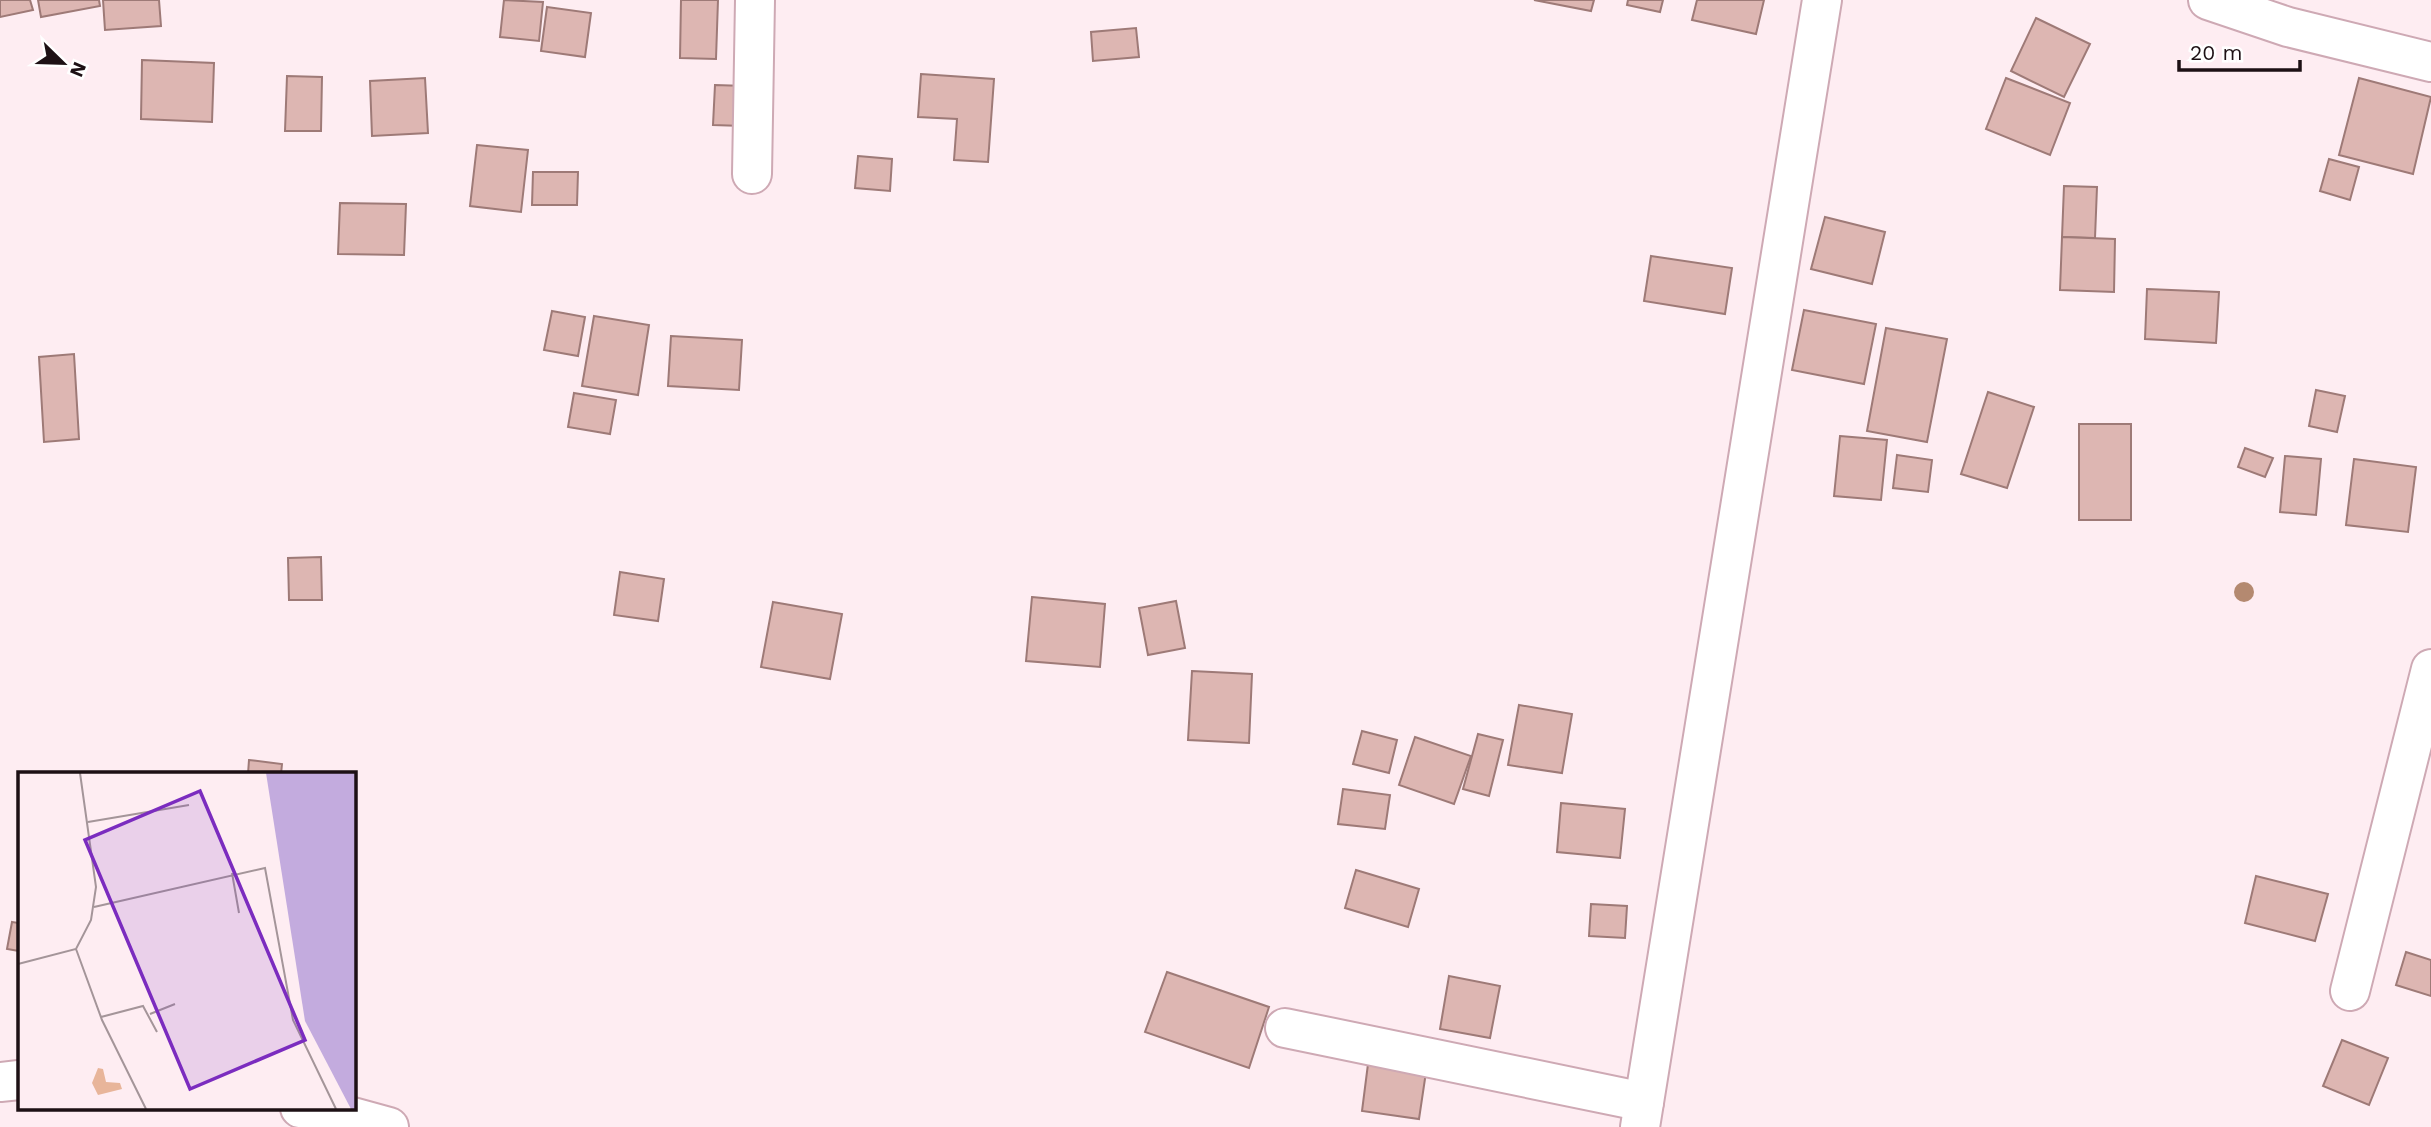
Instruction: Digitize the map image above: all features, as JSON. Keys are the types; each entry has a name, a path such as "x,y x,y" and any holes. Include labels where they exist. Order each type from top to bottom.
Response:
{"street":[{"path":"752,174 755,0"},
{"path":"1285,1028 1642,1115 1822,0"},
{"path":"2207,0 2288,27 2431,62"},
{"path":"2350,991 2431,669"},
{"path":"0,1082 18,1080"},
{"path":"312,1110 389,1127"}],"building":[{"path":"0,0 30,0 33,10 0,17"},
{"path":"38,0 99,0 100,6 41,17"},
{"path":"103,0 159,0 161,26 105,30"},
{"path":"504,0 543,2 539,41 500,37"},
{"path":"681,0 718,0 716,59 680,58"},
{"path":"1534,0 1594,0 1591,11"},
{"path":"1628,0 1663,0 1660,12 1627,5"},
{"path":"1697,0 1764,0 1756,34 1692,20"},
{"path":"547,7 591,13 585,57 541,51"},
{"path":"2036,18 2090,44 2064,97 2011,71"},
{"path":"1136,28 1139,57 1093,61 1091,32"},
{"path":"142,60 214,63 212,122 141,119"},
{"path":"921,74 994,79 988,162 954,160 957,119 918,117"},
{"path":"287,76 322,77 321,131 285,131"},
{"path":"425,78 428,133 372,136 370,81"},
{"path":"2006,78 2070,103 2050,155 1986,129"},
{"path":"2359,78 2431,97 2413,174 2339,155"},
{"path":"715,85 745,86 743,126 713,125"},
{"path":"477,145 528,150 521,212 470,206"},
{"path":"858,156 892,159 890,191 855,188"},
{"path":"2329,159 2359,167 2350,200 2320,191"},
{"path":"533,172 578,172 577,205 532,205"},
{"path":"2064,186 2097,187 2095,238 2062,237"},
{"path":"340,203 406,204 404,255 338,254"},
{"path":"1825,217 1885,232 1872,284 1811,269"},
{"path":"2062,237 2115,239 2114,292 2060,290"},
{"path":"1651,256 1732,268 1725,314 1644,301"},
{"path":"2147,289 2219,292 2216,343 2145,339"},
{"path":"1804,310 1876,324 1864,384 1792,370"},
{"path":"552,311 585,317 578,356 544,350"},
{"path":"594,316 649,325 638,395 582,386"},
{"path":"1886,328 1947,339 1927,442 1867,431"},
{"path":"671,336 742,340 739,390 668,386"},
{"path":"74,354 79,439 44,442 39,357"},
{"path":"2316,390 2345,396 2337,432 2309,426"},
{"path":"1988,392 2034,407 2007,488 1961,474"},
{"path":"574,393 616,400 610,434 568,427"},
{"path":"2079,424 2131,424 2131,520 2079,520"},
{"path":"1840,436 1887,440 1881,500 1834,496"},
{"path":"2245,448 2273,458 2265,477 2238,467"},
{"path":"1897,455 1932,460 1928,492 1893,488"},
{"path":"2285,456 2321,459 2316,515 2280,512"},
{"path":"2354,459 2416,467 2408,532 2346,525"},
{"path":"321,557 322,600 289,600 288,558"},
{"path":"620,572 664,579 658,621 614,615"},
{"path":"1032,597 1105,604 1100,667 1026,661"},
{"path":"1176,601 1185,648 1148,655 1139,608"},
{"path":"773,602 842,614 830,679 761,667"},
{"path":"1192,671 1252,674 1249,743 1188,740"},
{"path":"1519,705 1572,714 1562,773 1508,765"},
{"path":"1362,731 1397,740 1389,773 1353,764"},
{"path":"1478,734 1503,740 1489,796 1463,789"},
{"path":"1415,737 1471,756 1454,804 1399,785"},
{"path":"249,760 282,764 281,772 248,772"},
{"path":"1343,789 1390,795 1385,829 1338,824"},
{"path":"1561,803 1625,809 1620,858 1557,852"},
{"path":"1356,870 1419,889 1408,927 1345,908"},
{"path":"2256,876 2328,894 2315,941 2245,923"},
{"path":"1591,904 1627,906 1625,938 1589,936"},
{"path":"12,922 18,923 18,951 7,949"},
{"path":"2406,952 2431,960 2431,996 2396,985"},
{"path":"1167,972 1269,1007 1249,1068 1145,1032"},
{"path":"1449,976 1500,986 1490,1038 1440,1029"},
{"path":"2342,1040 2388,1058 2369,1105 2323,1086"},
{"path":"1368,1064 1426,1072 1419,1119 1362,1111"}]}
